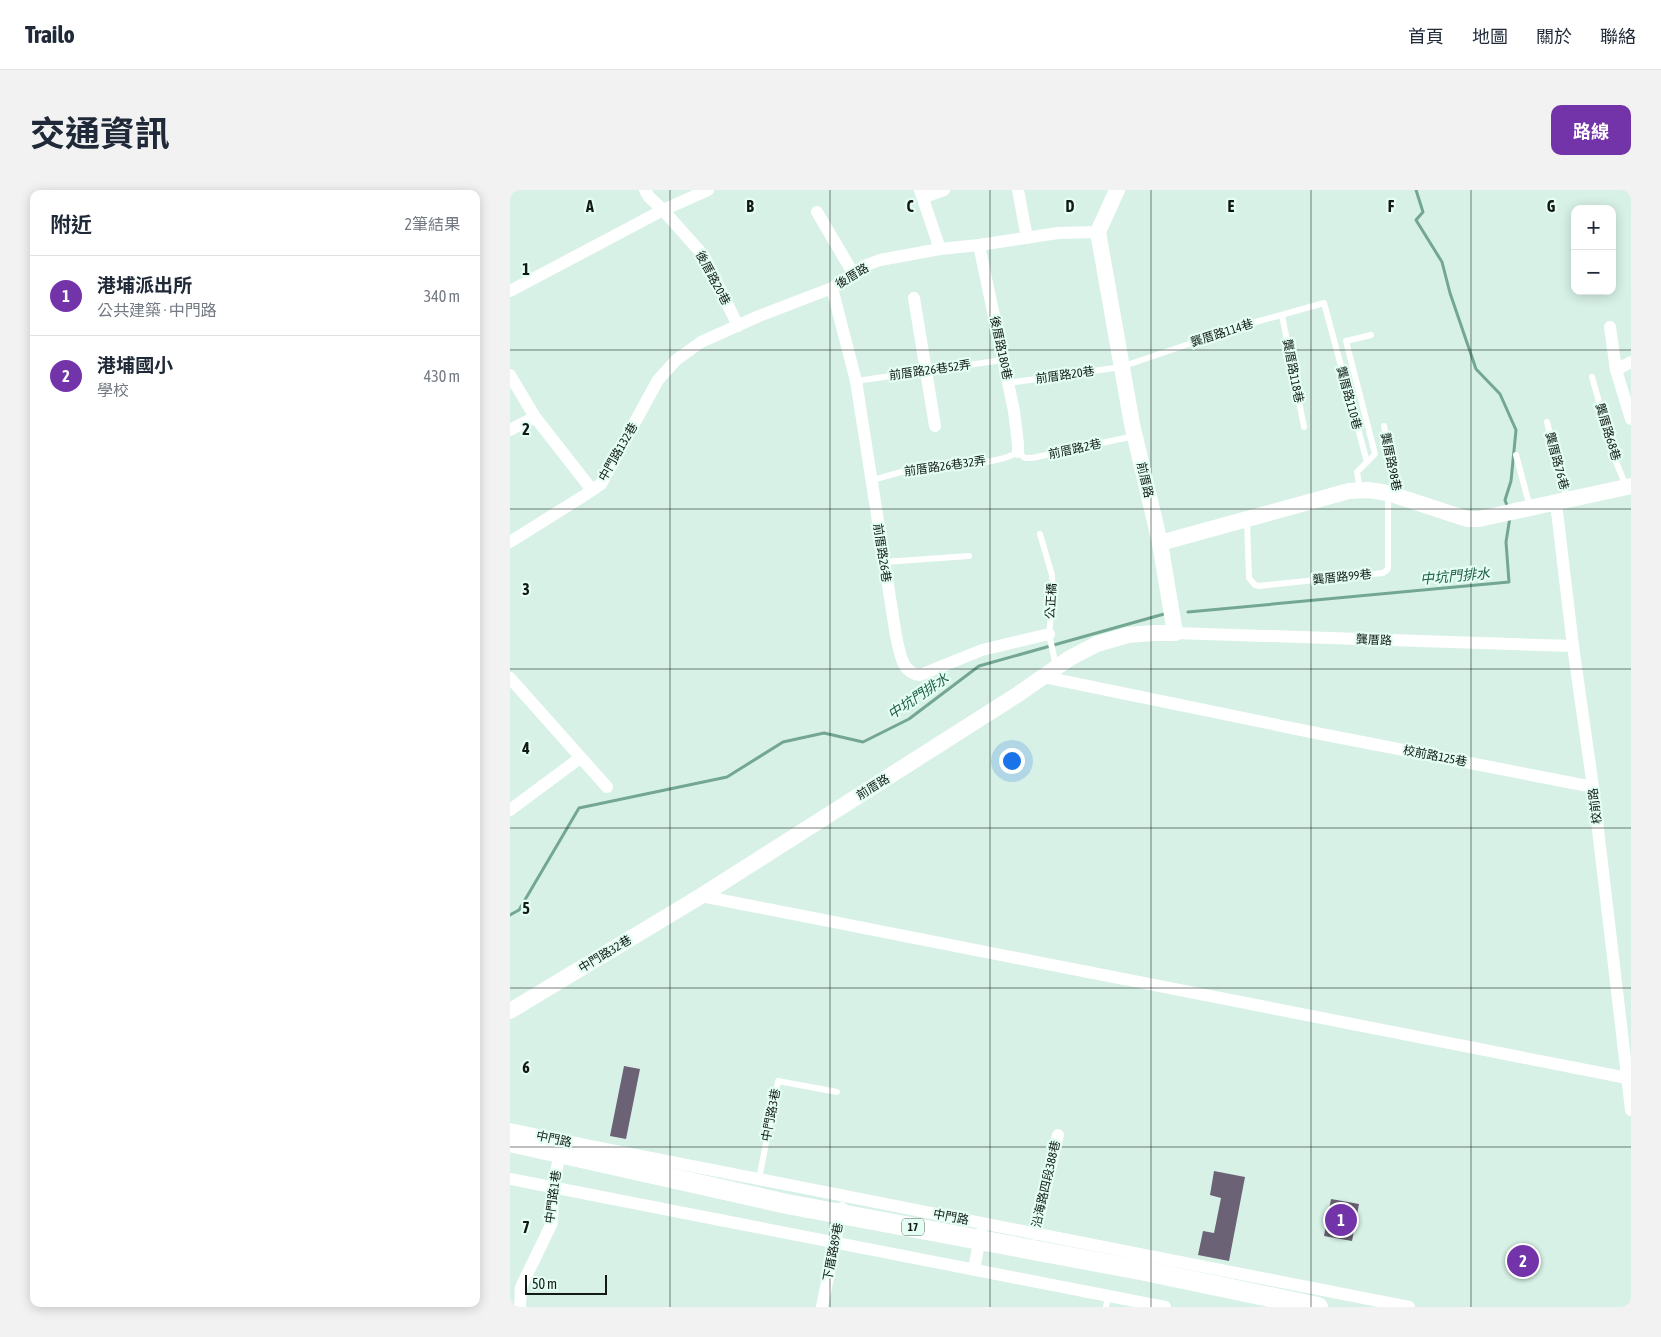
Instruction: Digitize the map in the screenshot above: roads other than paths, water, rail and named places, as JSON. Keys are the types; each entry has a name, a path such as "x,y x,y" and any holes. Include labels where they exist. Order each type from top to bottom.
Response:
{"main road":[{"name":"中門路","path":"510,1142 839,1219 980,1238 1316,1302"},
{"name":"中門路","path":"510,1156 560,1154"},
{"name":"中門路","path":"980,1238 1262,1307"}],"street":[{"name":"後厝路20巷","path":"644,190 649,198 663,210 704,256 738,326"},
{"path":"510,291 663,210 708,190"},
{"path":"940,249 922,194 944,190"},
{"path":"1018,190 1027,238"},
{"path":"1098,232 1118,190"},
{"path":"817,212 853,273"},
{"name":"後厝路","path":"658,380 676,360 701,342 759,316 832,288 864,266 880,260 940,249 1058,233 1098,232"},
{"name":"前厝路","path":"701,896 1050,673 1070,658 1097,644 1128,635 1153,632 1175,634 1160,543 1121,367 1098,232"},
{"name":"後厝路180巷","path":"979,245 1008,383 1016,427 1018,452"},
{"name":"前厝路26巷","path":"832,288 856,381 896,636 907,670 912,674 920,675 982,650 1050,637"},
{"path":"914,298 935,426"},
{"path":"1610,327 1616,370 1631,419"},
{"path":"1616,370 1631,362"},
{"path":"510,375 535,417 592,490"},
{"name":"中門路132巷","path":"510,542 601,484 658,380"},
{"path":"510,430 535,417"},
{"path":"1160,543 1350,491 1368,490 1394,495 1467,518 1479,519 1629,486"},
{"name":"校前路","path":"1561,502 1572,646 1593,786 1631,1110"},
{"name":"龔厝路","path":"1175,634 1572,646"},
{"name":"校前路125巷","path":"1050,673 1277,726 1593,786"},
{"path":"510,678 607,786"},
{"path":"510,810 580,758"},
{"path":"701,896 1627,1078"},
{"name":"中門路32巷","path":"510,1011 701,896"},
{"name":"中門路","path":"510,1129 560,1154 759,1180 839,1219 974,1269 1107,1301 1165,1307"},
{"name":"沿海路四段388巷","path":"1035,1234 1058,1135"},
{"name":"中門路1巷","path":"520,1307 521,1287 552,1223 553,1187 560,1154"},
{"name":"中門路","path":"510,1179 553,1187 839,1219 980,1238 1035,1234 1316,1302 1409,1307"},
{"name":"下厝路89巷","path":"822,1307 839,1219"},
{"path":"974,1269 980,1238"}],"lane":[{"name":"龔厝路114巷","path":"1121,367 1245,325 1324,303"},
{"name":"龔厝路110巷","path":"1324,303 1367,462"},
{"name":"龔厝路118巷","path":"1282,315 1304,427"},
{"path":"1360,490 1357,472 1375,454 1346,341 1371,335"},
{"name":"前厝路26巷52弄","path":"856,381 1003,360"},
{"name":"前厝路20巷","path":"1008,383 1121,367"},
{"name":"龔厝路68巷","path":"1592,377 1616,462 1629,486"},
{"name":"龔厝路76巷","path":"1547,422 1561,502"},
{"name":"龔厝路98巷","path":"1384,426 1394,495"},
{"name":"前厝路2巷","path":"1018,452 1025,458 1032,458 1135,436"},
{"name":"前厝路26巷32弄","path":"872,480 918,468 974,463 1012,456 1018,452"},
{"path":"1516,455 1530,508"},
{"name":"龔厝路99巷","path":"1247,520 1249,578 1259,586 1386,572 1388,568 1394,495"},
{"name":"公正橋","path":"1040,534 1052,575 1053,598 1050,637 1053,651 1050,673"},
{"path":"884,562 970,556"},
{"name":"中門路3巷","path":"759,1180 778,1081 837,1092"}],"waterway":[{"name":"中坑門排水","path":"1416,190 1423,212 1416,220 1442,262 1450,293 1476,369 1500,394 1516,430 1511,481 1505,500 1508,508"},
{"name":"中坑門排水","path":"1188,612 1509,582 1506,542 1510,517"},
{"name":"中坑門排水","path":"510,915 519,910 579,808 727,777 783,742 824,733 863,742 909,719 979,666 1164,614"}],"place":[{"name":"港埔派出所","path":"1341,1220"},
{"name":"港埔國小","path":"1523,1261"}]}
